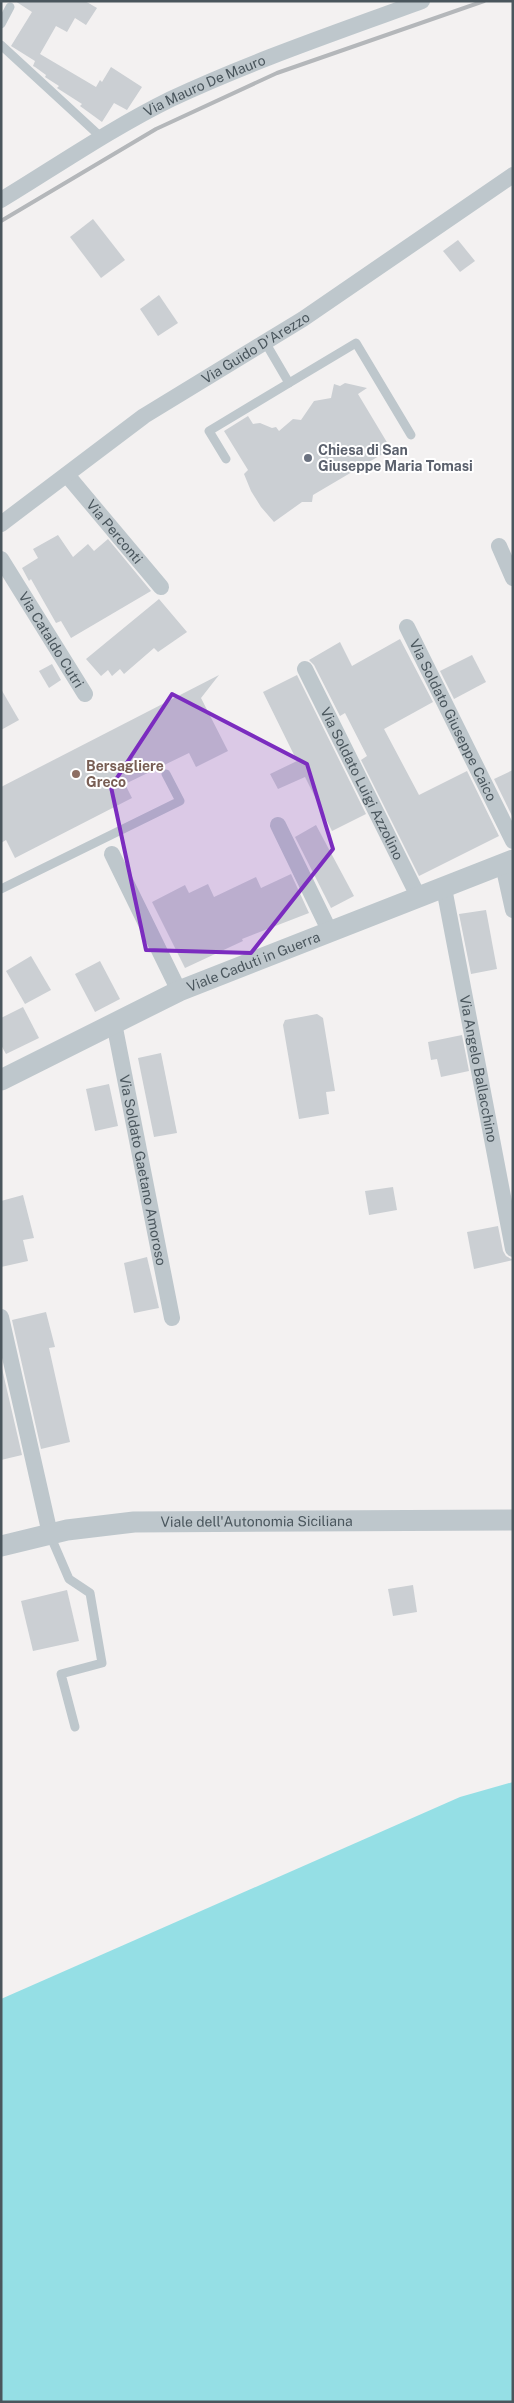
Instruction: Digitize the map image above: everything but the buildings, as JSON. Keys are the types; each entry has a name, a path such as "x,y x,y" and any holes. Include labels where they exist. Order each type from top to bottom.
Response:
{"street":[{"name":"Via Mauro De Mauro","path":"1,200 102,138 171,100 288,50 422,1"},
{"name":"Via Guido D'Arezzo","path":"1,524 144,416 303,319 513,175"},
{"name":"Via Perconti","path":"67,475 161,587"},
{"path":"498,546 513,578"},
{"name":"Via Cataldo Cutri","path":"1,559 86,694"},
{"name":"Via Soldato Giuseppe Caico","path":"407,627 513,840"},
{"name":"Via Soldato Luigi Azzolino","path":"305,669 418,898"},
{"path":"278,825 330,932"},
{"path":"112,854 179,991"},
{"path":"508,863 513,910"},
{"name":"Viale Caduti in Guerra","path":"1,1079 179,991 508,863"},
{"name":"Via Angelo Ballacchino","path":"444,888 513,1249"},
{"name":"Via Soldato Gaetano Amoroso","path":"114,1023 172,1318"},
{"path":"1,1317 50,1534"},
{"name":"Viale dell'Autonomia Siciliana","path":"1,1546 50,1534 134,1522 513,1520"}],"lane":[{"path":"1,24 10,7"},
{"path":"1,45 102,138"},
{"path":"265,342 289,383"},
{"path":"226,459 209,430 356,343 411,435"},
{"path":"1,889 180,801 166,774"},
{"path":"105,838 112,854"},
{"path":"50,1534 69,1579 90,1593 102,1664 61,1674 76,1727"}],"highlighted area":[{"path":"172,694 307,764 333,849 251,953 146,950 111,787"}],"water":[{"path":"513,1782 513,2402 1,2402 1,1999 460,1797"}],"railway":[{"path":"1,221 156,129 277,73 484,1"}],"place":[{"name":"Chiesa di San Giuseppe Maria Tomasi","path":"308,458"},
{"name":"Bersagliere Greco","path":"76,774"}]}
